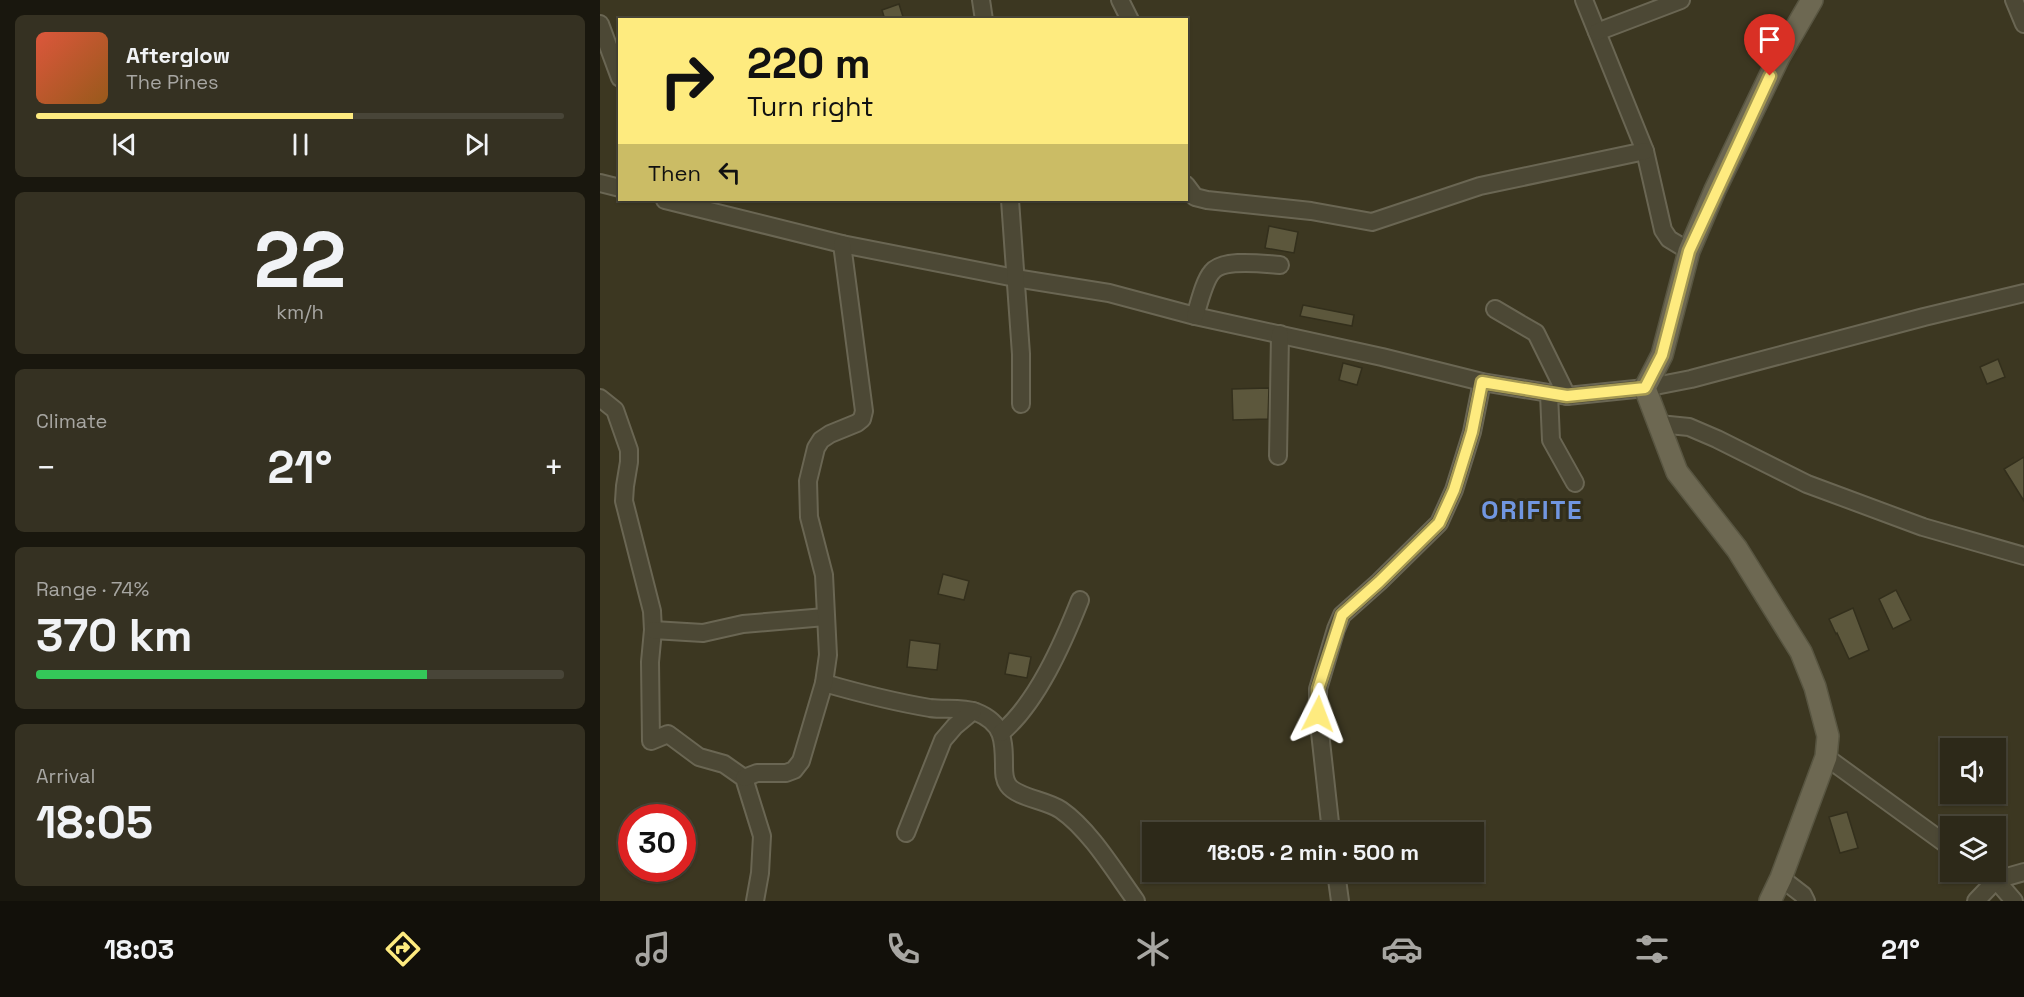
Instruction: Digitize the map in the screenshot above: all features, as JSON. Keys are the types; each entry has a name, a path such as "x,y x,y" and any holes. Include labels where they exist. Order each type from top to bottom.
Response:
{"main road":[{"path":"1770,901 1781,878 1826,757 1828,736 1815,687 1801,652 1737,549 1677,472 1645,388 1662,355 1689,251 1779,57 1812,0"}],"street":[{"path":"981,0 984,18"},
{"path":"1120,0 1130,18"},
{"path":"1584,0 1645,151 1663,230 1668,239 1689,251"},
{"path":"1597,32 1682,0"},
{"path":"2014,0 2024,24"},
{"path":"600,24 618,73"},
{"path":"1188,187 1195,197 1207,200 1311,211 1372,222 1480,186 1645,151"},
{"path":"669,201 842,244 1015,278 1109,293 1195,316 1482,382 1567,396 1645,388 1691,379 2024,293"},
{"path":"1010,201 1021,354 1021,404"},
{"path":"744,778 757,773 786,773 794,770 801,761 824,682 828,656 824,576 809,517 808,481 816,448 821,440 857,423 862,419 864,411 842,244"},
{"path":"1195,316 1210,273 1218,266 1231,263 1280,265"},
{"path":"1495,309 1536,333 1567,396"},
{"path":"1278,456 1280,334"},
{"path":"1330,822 1318,714 1318,689 1336,629 1342,615 1439,523 1454,490 1472,432 1482,382"},
{"path":"1549,394 1551,440 1575,483"},
{"path":"600,398 615,410 630,462 624,501 652,611 654,630 650,662 651,741 668,734 699,757 724,764 744,778 762,836 755,901"},
{"path":"1659,424 1689,427 1807,484 1923,527 2024,556"},
{"path":"1001,733 1015,722 1032,698 1066,633 1080,600"},
{"path":"654,630 703,633 743,624 825,617"},
{"path":"824,682 885,700 933,708 974,711 989,719 1001,733 1004,742 1004,778 1008,786 1016,792 1059,808 1071,818 1102,852 1136,901"},
{"path":"906,833 944,740 955,726 974,711"},
{"path":"1826,757 1940,840"},
{"path":"2006,874 2024,872"},
{"path":"1781,878 1806,901"},
{"path":"1337,882 1340,901"},
{"path":"1976,901 1987,882"},
{"path":"1996,882 2014,901"}],"building":[{"path":"899,4 903,18 884,18 882,10"},
{"path":"1269,226 1298,232 1294,253 1265,248"},
{"path":"1303,305 1354,315 1352,326 1300,316"},
{"path":"1998,359 2005,377 1987,384 1980,367"},
{"path":"1343,363 1362,368 1357,385 1339,380"},
{"path":"1269,388 1268,419 1233,420 1232,389"},
{"path":"2024,457 2024,501 2004,469"},
{"path":"943,574 969,581 964,600 938,594"},
{"path":"1896,590 1911,620 1893,629 1879,599"},
{"path":"1853,608 1869,650 1849,659 1829,619"},
{"path":"910,640 940,644 937,670 907,667"},
{"path":"1009,653 1031,657 1027,678 1005,674"},
{"path":"1847,812 1858,848 1840,853 1829,817"}],"district":[{"name":"ORIFITE","path":"1532,510"}],"route":[{"path":"1318,714 1318,689 1342,615 1439,523 1454,490 1472,432 1482,382 1567,396 1645,388 1662,355 1689,251 1715,190 1770,76"}]}
